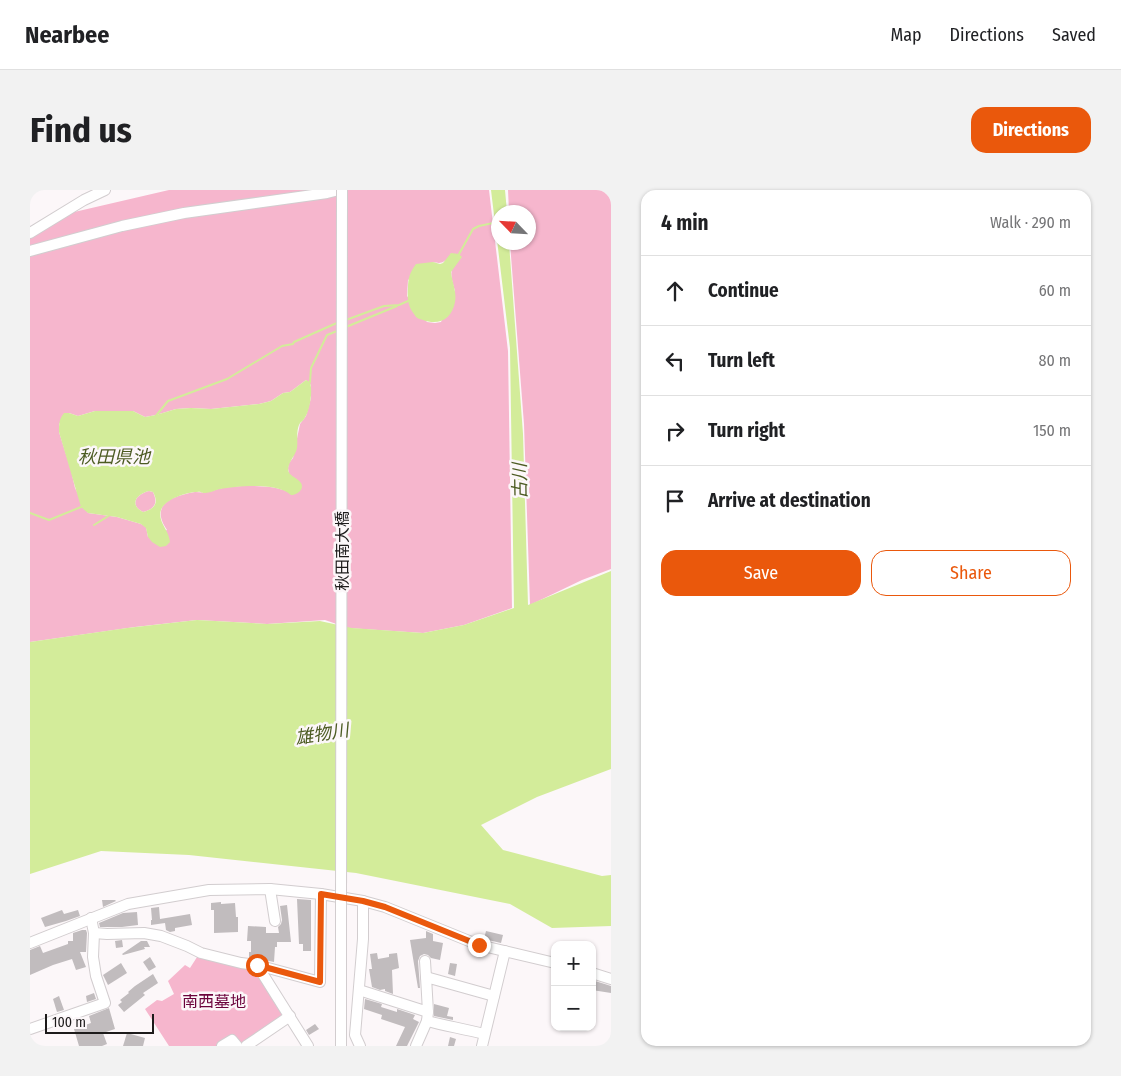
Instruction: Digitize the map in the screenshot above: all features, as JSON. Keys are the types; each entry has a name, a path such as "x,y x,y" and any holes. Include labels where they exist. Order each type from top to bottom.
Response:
{"street":[{"path":"30,233 84,200 105,190"},
{"path":"30,250 122,226 184,213 340,190"},
{"name":"秋田南大橋","path":"340,190 341,1046"},
{"path":"270,889 275,921"},
{"path":"30,943 128,904 209,890 270,889 321,894 363,901 395,910 479,945 551,962"},
{"path":"94,933 144,933 161,936 201,953 240,963 257,965 320,982 321,894"},
{"path":"360,1046 355,1035 364,939 363,901"},
{"path":"30,1029 105,1003 96,976 93,957 94,933 91,918"},
{"path":"482,1046 505,951"},
{"path":"416,1046 428,1016 425,961"},
{"path":"257,965 308,1046"},
{"path":"596,974 611,979"},
{"path":"426,977 494,996"},
{"path":"359,990 428,1016 484,1034"},
{"path":"246,1046 290,1016"},
{"path":"222,1046 232,1040 237,1046"}],"green space":[{"path":"169,190 489,190 491,250 496,250 508,351 512,608 464,625 423,633 348,628 325,620 267,624 197,620 30,642 30,237 70,213","holes":["449,257 452,269 451,274 455,291 441,322 427,322 407,296 408,280 433,262 442,262","306,380 311,385 311,398 306,416 300,424 293,458 289,463 287,491 271,487 243,486 179,496 166,503 162,508 162,521 167,530 148,537 146,527 141,524 117,517 88,513 75,488 59,432 59,424 69,413 78,416 95,411 133,411 145,417 176,409 211,409 259,404 271,401 283,393 290,392"]},
{"path":"508,190 611,190 611,569 582,580 530,605 524,424 511,250 536,250 536,205 509,205"},
{"path":"144,492 153,492 155,502 153,507 143,512 135,503 138,497"},
{"name":"南西墓地","path":"199,954 254,970 284,1018 242,1046 169,1046 145,1009 157,1000 162,1001 174,994 168,981 185,965 190,968"}],"water":[{"path":"491,190 505,190 506,205 493,205"},
{"path":"498,250 510,250 523,434 528,605 611,571 611,769 537,797 481,825 503,850 602,876 611,875 611,926 552,928 510,904 356,873 189,855 101,851 30,874 30,642 197,620 267,624 320,621 352,628 423,633 464,625 514,608 510,348"},
{"path":"451,253 459,254 462,257 451,272 455,302 451,313 444,320 434,322 419,319 410,308 408,302 408,284 411,272 416,264 443,263"},
{"name":"秋田県池","path":"306,380 310,382 311,396 309,406 306,415 299,425 296,452 288,469 290,474 301,483 302,488 297,493 291,495 277,488 247,486 182,495 167,503 161,510 162,522 170,542 166,546 160,547 152,542 148,537 146,528 141,524 117,517 88,513 81,507 59,432 61,417 64,413 78,416 95,411 133,411 145,417 176,409 211,409 259,404 271,401 283,393 290,392","holes":["144,492 153,492 156,499 155,505 143,512 136,506 136,500"]}],"building":[{"path":"297,899 311,900 311,951 303,951 303,944 299,944"},
{"path":"102,900 115,900 116,901 103,907"},
{"path":"221,902 221,904 235,903 236,917 238,917 238,932 214,933 214,910 211,910 211,903"},
{"path":"287,905 291,942 277,942 274,962 249,957 251,941 247,941 248,926 266,927 266,933 279,933 278,927 282,920 280,906"},
{"path":"159,907 160,919 190,914 192,925 175,928 175,931 170,932 166,930 165,923 151,925 151,908"},
{"path":"62,910 64,914 78,910 80,916 45,927 41,918"},
{"path":"137,912 138,925 100,927 99,923 123,913"},
{"path":"86,930 87,933 86,952 80,952 86,967 76,970 72,959 30,975 30,950 40,946 43,953 68,944 68,941 73,941 73,933"},
{"path":"426,931 433,934 433,941 443,943 440,960 424,954 420,956 418,961 420,988 418,988 410,940 426,938"},
{"path":"486,931 503,935 501,943 484,939"},
{"path":"122,940 123,947 116,948 115,941"},
{"path":"141,941 147,941 150,947 122,954"},
{"path":"377,953 378,959 397,953 399,968 392,970 393,994 385,991 385,989 380,990 372,987 369,969 372,969 370,954"},
{"path":"150,957 156,967 149,971 143,962"},
{"path":"121,963 127,973 108,985 103,975"},
{"path":"450,963 457,964 455,976 448,974"},
{"path":"153,974 158,983 143,993 145,995 124,1012 118,1005 122,1002 120,1000 135,986"},
{"path":"596,981 611,986 611,993 596,991"},
{"path":"94,993 96,999 87,1002 86,996"},
{"path":"59,996 64,1010 57,1012 53,999"},
{"path":"365,999 382,1004 381,1007 397,1012 397,1009 415,1015 413,1019 419,1022 407,1046 396,1046 405,1027 381,1019 382,1015 364,1009"},
{"path":"434,1004 449,1008 447,1016 453,1017 453,1020 434,1016"},
{"path":"109,1008 115,1029 103,1033 107,1044 102,1046 79,1046 74,1029 91,1023 89,1016"},
{"path":"315,1024 319,1029 309,1035 306,1030"},
{"path":"127,1033 145,1038 143,1046 123,1046"},
{"path":"450,1037 456,1039 454,1046 448,1046"}],"waterway":[{"path":"459,254 473,229 491,223"},
{"path":"346,320 384,306 399,305 408,301"},
{"path":"346,327 397,306"},
{"path":"155,417 168,401 227,379 282,346 293,344 339,322"},
{"path":"310,382 311,368 327,335 337,331"},
{"path":"30,513 49,520 81,507"},
{"path":"94,525 110,515"}],"route":[{"path":"257,965 320,982 321,894 363,901 385,907 479,945"}],"water label":[{"name":"古川","path":"520,481"},
{"name":"雄物川","path":"322,734"}]}
